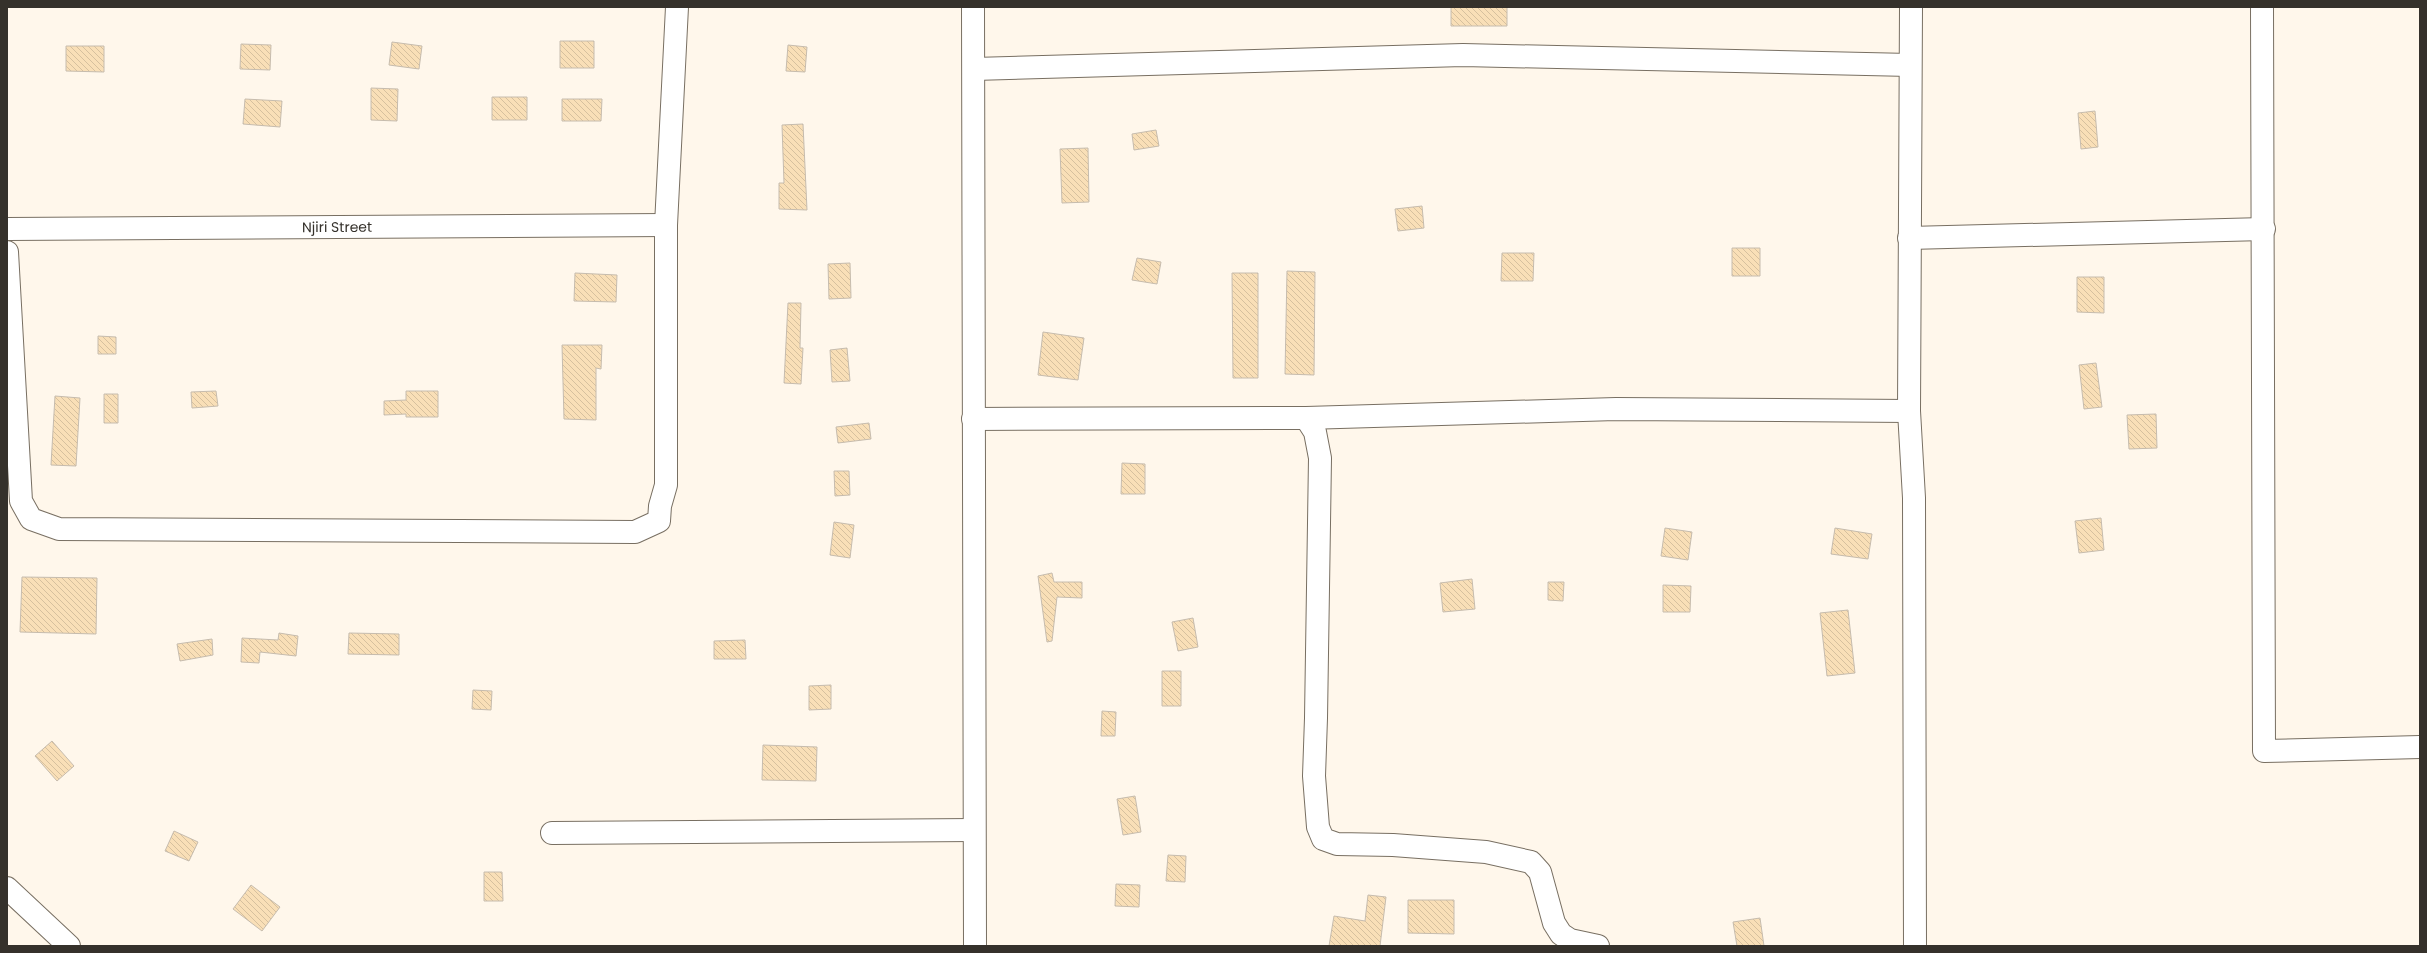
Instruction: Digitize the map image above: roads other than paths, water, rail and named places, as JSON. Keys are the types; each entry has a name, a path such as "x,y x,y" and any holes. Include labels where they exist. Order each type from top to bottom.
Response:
{"street":[{"path":"7,252 21,501 31,519 59,529 635,532 659,520 660,506 666,485 666,225 677,7"},
{"path":"973,7 975,946"},
{"path":"1911,7 1909,410 1914,498 1915,946"},
{"path":"2262,7 2264,229 2264,751 2420,747"},
{"path":"974,69 1463,55 1910,65"},
{"name":"Njiri Street","path":"7,229 666,225"},
{"path":"1909,238 2264,229"},
{"path":"973,419 1306,418 1616,409 1909,410"},
{"path":"1306,418 1315,432 1320,458 1314,776 1318,828 1323,839 1337,844 1393,845 1486,852 1531,862 1540,872 1554,923 1561,934 1570,940 1598,946"},
{"path":"552,834 974,830"},
{"path":"7,888 69,946"}]}
